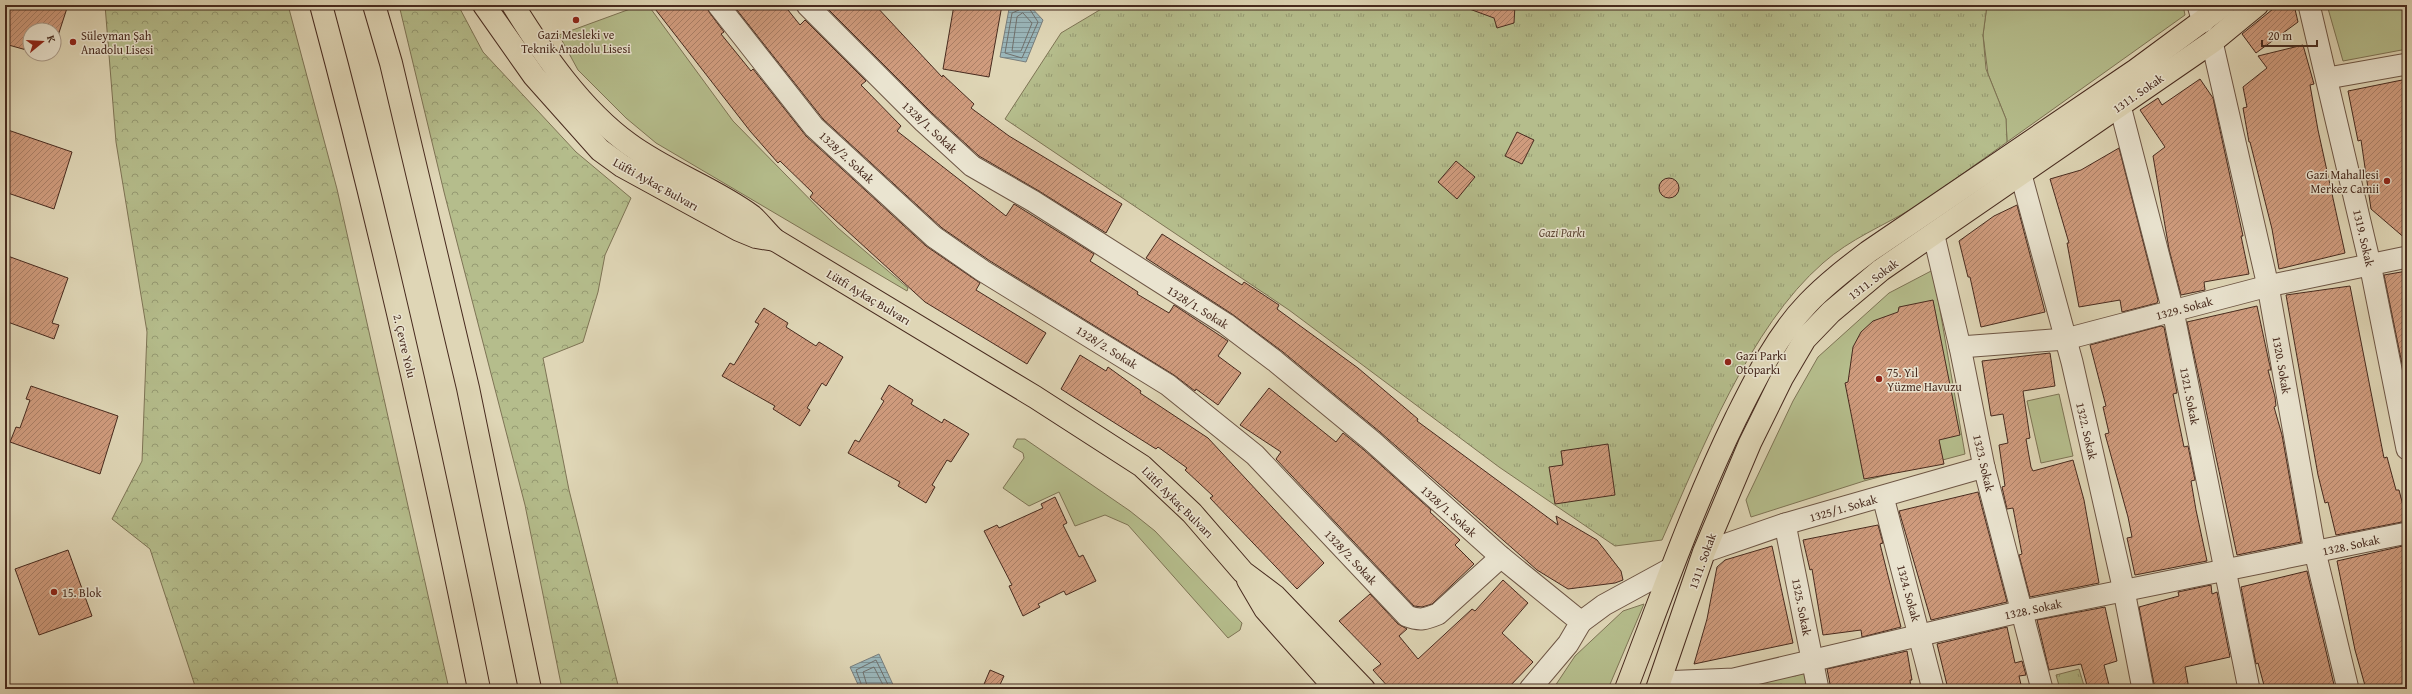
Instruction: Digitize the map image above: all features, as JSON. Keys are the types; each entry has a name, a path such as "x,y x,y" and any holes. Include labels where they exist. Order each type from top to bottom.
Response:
{"main road":[{"name":"2. Çevre Yolu","path":"321,5 352,118 398,313 479,689"},
{"path":"374,5 392,63 465,372 530,689"},
{"name":"Lüfti Aykaç Bulvarı","path":"484,5 547,92 589,140 611,159 739,230 756,237 775,240"},
{"name":"Lütfi Aykaç Bulvarı","path":"513,5 556,67 608,126 656,161 753,217 775,240 1117,448 1142,466 1167,488 1243,572 1275,596 1364,689"},
{"name":"1311. Sokak","path":"1626,689 1670,569 1718,454 1772,349 1807,303 1868,252 2200,13 2224,5"},
{"name":"1311. Sokak","path":"1658,686 1704,552 1750,443 1782,378 1805,339 1830,312 1881,270 1934,236 2212,42 2257,5"},
{"path":"2200,13 2212,42"},
{"name":"Lütfi Aykaç Bulvarı","path":"1243,572 1264,609 1336,689"}],"street":[{"name":"1328/2. Sokak","path":"718,5 814,127 934,237 983,271 1168,385 1255,455 1407,616 1417,620 1426,619 1438,614 1501,557"},
{"name":"1328/1. Sokak","path":"807,5 902,100 972,166 1033,201 1226,324 1275,360 1372,441 1501,557 1581,622"},
{"name":"1319. Sokak","path":"2309,5 2328,78 2370,264 2407,449"},
{"name":"1320. Sokak","path":"2212,42 2268,286 2315,552 2348,689"},
{"path":"2328,78 2407,64"},
{"name":"1321. Sokak","path":"2120,106 2173,311 2249,689"},
{"name":"1322. Sokak","path":"2021,175 2066,339 2124,591 2144,689"},
{"name":"1323. Sokak","path":"1934,236 1960,347 1984,468 2023,611 2042,689"},
{"name":"1329. Sokak","path":"1960,347 2066,339 2268,286 2407,257"},
{"name":"1325/1. Sokak","path":"1704,552 1785,524 1984,468"},
{"name":"1324. Sokak","path":"1883,497 1933,689"},
{"name":"1325. Sokak","path":"1785,524 1818,689"},
{"name":"1328. Sokak","path":"1658,686 1734,679 2023,611 2407,533"},
{"path":"1530,689 1568,644 1581,622 1604,605 1670,569"}],"green space":[{"path":"105,5 288,5 337,189 449,689 196,689 150,549 112,519 142,461 147,332 116,142"},
{"path":"399,5 458,5 483,52 576,152 631,198 605,255 598,292 583,342 543,358 569,490 619,689 562,689 525,505 444,192"},
{"path":"641,5 648,5 733,121 838,228 908,288 907,291 656,143 626,118 578,70 559,35"},
{"name":"Gazi Parkı","path":"1108,5 1987,5 1983,35 1986,69 2006,119 2007,142 1913,208 1867,233 1833,254 1797,289 1773,320 1750,355 1730,392 1693,468 1662,540 1615,546 1499,467 1289,310 1005,119 1061,33"},
{"path":"1987,5 2183,5 2185,15 2007,142 2006,119 1988,74 1983,35"},
{"path":"2327,5 2407,5 2407,49 2343,61"},
{"name":"75. Yıl Yüzme Havuzu","path":"1933,270 1965,454 1864,481 1751,517 1746,500 1793,401 1818,357 1889,293"},
{"path":"2059,394 2073,456 2041,463 2027,401"},
{"path":"1017,439 1025,439 1130,511 1155,531 1242,623 1240,630 1228,638 1128,525 1105,515 1075,526 1059,492 1029,506 1003,488 1024,458 1023,453 1013,447"},
{"path":"1644,604 1608,689 1553,689 1575,656 1623,611"},
{"path":"2079,669 2085,689 2060,689 2056,675"},
{"path":"1807,670 1810,689 1727,689"}],"water":[{"path":"1029,5 1043,20 1026,62 1000,57 1009,9"},
{"path":"879,654 895,689 860,689 850,667"}],"building":[{"path":"5,5 68,5 62,23 62,22 22,22 22,49 5,44"},
{"path":"652,5 706,5 709,12 724,32 721,34 751,71 753,69 806,136 926,246 980,283 976,290 1046,333 1027,364 925,302 810,197 813,193 780,161 778,163 750,131"},
{"path":"733,5 784,5 800,25 805,20 866,81 861,85 901,126 897,131 1006,216 1014,204 1094,254 1090,261 1138,292 1137,294 1169,313 1174,305 1228,341 1218,356 1241,373 1218,405 1196,389 1195,391 1174,375 990,261 942,228 823,119"},
{"path":"824,5 875,5 942,77 943,75 974,104 971,108 1009,136 1122,204 1106,233 979,156 932,113"},
{"path":"954,5 1002,5 989,77 943,69"},
{"path":"1465,5 1515,5 1514,23 1497,28 1494,18 1464,7"},
{"path":"2278,5 2294,5 2298,22 2256,53 2242,34"},
{"path":"2303,45 2314,84 2310,85 2318,130 2345,253 2279,269 2272,229 2249,142 2243,108 2247,107 2243,87 2267,68 2258,56"},
{"path":"2200,79 2213,98 2243,236 2241,236 2249,274 2204,282 2205,290 2181,295 2169,249 2153,156 2165,147 2140,110 2158,98 2162,105"},
{"path":"2407,79 2407,240 2371,209 2361,140 2358,141 2348,91"},
{"path":"5,129 72,152 54,209 5,192"},
{"path":"1517,132 1534,140 1522,164 1505,156"},
{"path":"2119,148 2158,300 2157,303 2122,312 2120,300 2079,307 2067,243 2069,243 2050,179 2081,170"},
{"path":"1456,161 1475,177 1457,199 1438,182"},
{"path":"1665,178 1673,178 1679,184 1679,192 1673,198 1665,198 1659,192 1659,184"},
{"path":"2017,205 2045,312 1981,327 1970,277 1968,277 1959,241 1994,216"},
{"path":"1162,234 1242,285 1244,282 1279,305 1277,309 1358,368 1418,419 1417,421 1558,525 1556,516 1597,540 1621,571 1623,580 1615,583 1568,589 1537,570 1380,432 1283,352 1232,314 1146,258"},
{"path":"5,255 68,278 52,323 59,325 54,339 5,321"},
{"path":"2407,271 2407,364 2402,364 2384,275"},
{"path":"2350,286 2384,458 2387,457 2396,490 2399,490 2407,521 2336,535 2328,502 2325,503 2318,475 2286,295"},
{"path":"1933,300 1960,435 1939,440 1944,464 1864,479 1845,383 1848,382 1853,347 1861,332 1873,321 1898,312 1899,307"},
{"path":"2257,306 2271,370 2268,370 2275,397 2276,406 2274,407 2282,435 2301,542 2237,555 2187,322"},
{"path":"764,308 788,323 786,327 816,346 819,342 843,357 826,386 822,383 807,408 810,410 800,426 773,409 775,406 722,376 730,363 734,365 759,324 755,322"},
{"path":"2161,326 2164,327 2177,393 2173,394 2184,447 2188,446 2195,480 2191,481 2207,561 2135,575 2127,538 2132,537 2128,517 2105,434 2109,433 2103,407 2106,406 2090,345"},
{"path":"2050,353 2055,386 2023,391 2030,438 2026,439 2031,467 2033,471 2073,460 2084,500 2099,583 2030,597 2019,555 2022,554 2013,508 2007,509 2002,487 2005,486 1999,445 2008,443 2003,414 1991,416 1982,361"},
{"path":"1080,355 1106,371 1108,367 1141,391 1140,393 1208,438 1324,563 1297,589 1210,498 1213,496 1185,470 1187,468 1158,447 1156,449 1061,389"},
{"path":"889,385 913,400 911,404 942,423 944,419 969,434 951,462 947,460 932,485 935,487 926,503 898,486 900,482 848,453 855,440 859,442 884,401 881,399"},
{"path":"31,386 118,416 100,474 10,442 16,427 20,428 30,400 26,399"},
{"path":"1269,388 1336,442 1343,433 1431,510 1430,512 1460,540 1455,545 1474,564 1432,604 1422,607 1414,606 1276,459 1281,452 1240,425"},
{"path":"1608,444 1615,495 1555,504 1549,467 1563,465 1561,451"},
{"path":"1978,492 2007,602 1931,620 1899,511"},
{"path":"1055,497 1067,523 1063,525 1079,557 1083,555 1096,581 1066,595 1064,591 1038,604 1040,607 1023,616 1009,586 1012,585 984,531 997,525 999,528 1043,508 1041,504"},
{"path":"1878,525 1883,543 1880,544 1901,627 1862,637 1861,630 1823,635 1812,569 1810,570 1803,540"},
{"path":"2407,545 2407,689 2366,689 2355,650 2337,561"},
{"path":"1772,546 1793,643 1694,664 1707,619 1717,567 1725,560"},
{"name":"15. Blok","path":"68,550 92,616 39,635 15,569"},
{"path":"2307,571 2335,689 2265,689 2258,663 2256,664 2241,587"},
{"path":"1503,580 1528,603 1502,633 1533,662 1507,689 1390,689 1373,670 1381,664 1339,621 1370,594 1398,624 1407,629 1399,636 1418,659 1472,609 1475,611"},
{"path":"2211,585 2212,594 2217,592 2230,657 2185,667 2189,689 2155,689 2139,607 2179,596 2178,592"},
{"path":"2105,607 2117,661 2104,665 2110,689 2088,689 2081,664 2049,670 2037,620"},
{"path":"2007,627 2015,663 2022,661 2026,675 2019,676 2022,689 1948,689 1937,644"},
{"path":"1907,651 1912,680 1910,680 1911,689 1831,689 1827,669"},
{"path":"990,670 1004,676 998,689 982,689"}],"place":[{"name":"Gazi Mesleki ve Teknik Anadolu Lisesi","path":"576,20"},
{"name":"Süleyman Şah Anadolu Lisesi","path":"73,42"},
{"name":"Gazi Mahallesi Merkez Camii","path":"2387,181"},
{"name":"Gazi Parkı Otoparkı","path":"1728,362"},
{"name":"75. Yıl Yüzme Havuzu","path":"1879,379"},
{"name":"15. Blok","path":"54,592"}]}
